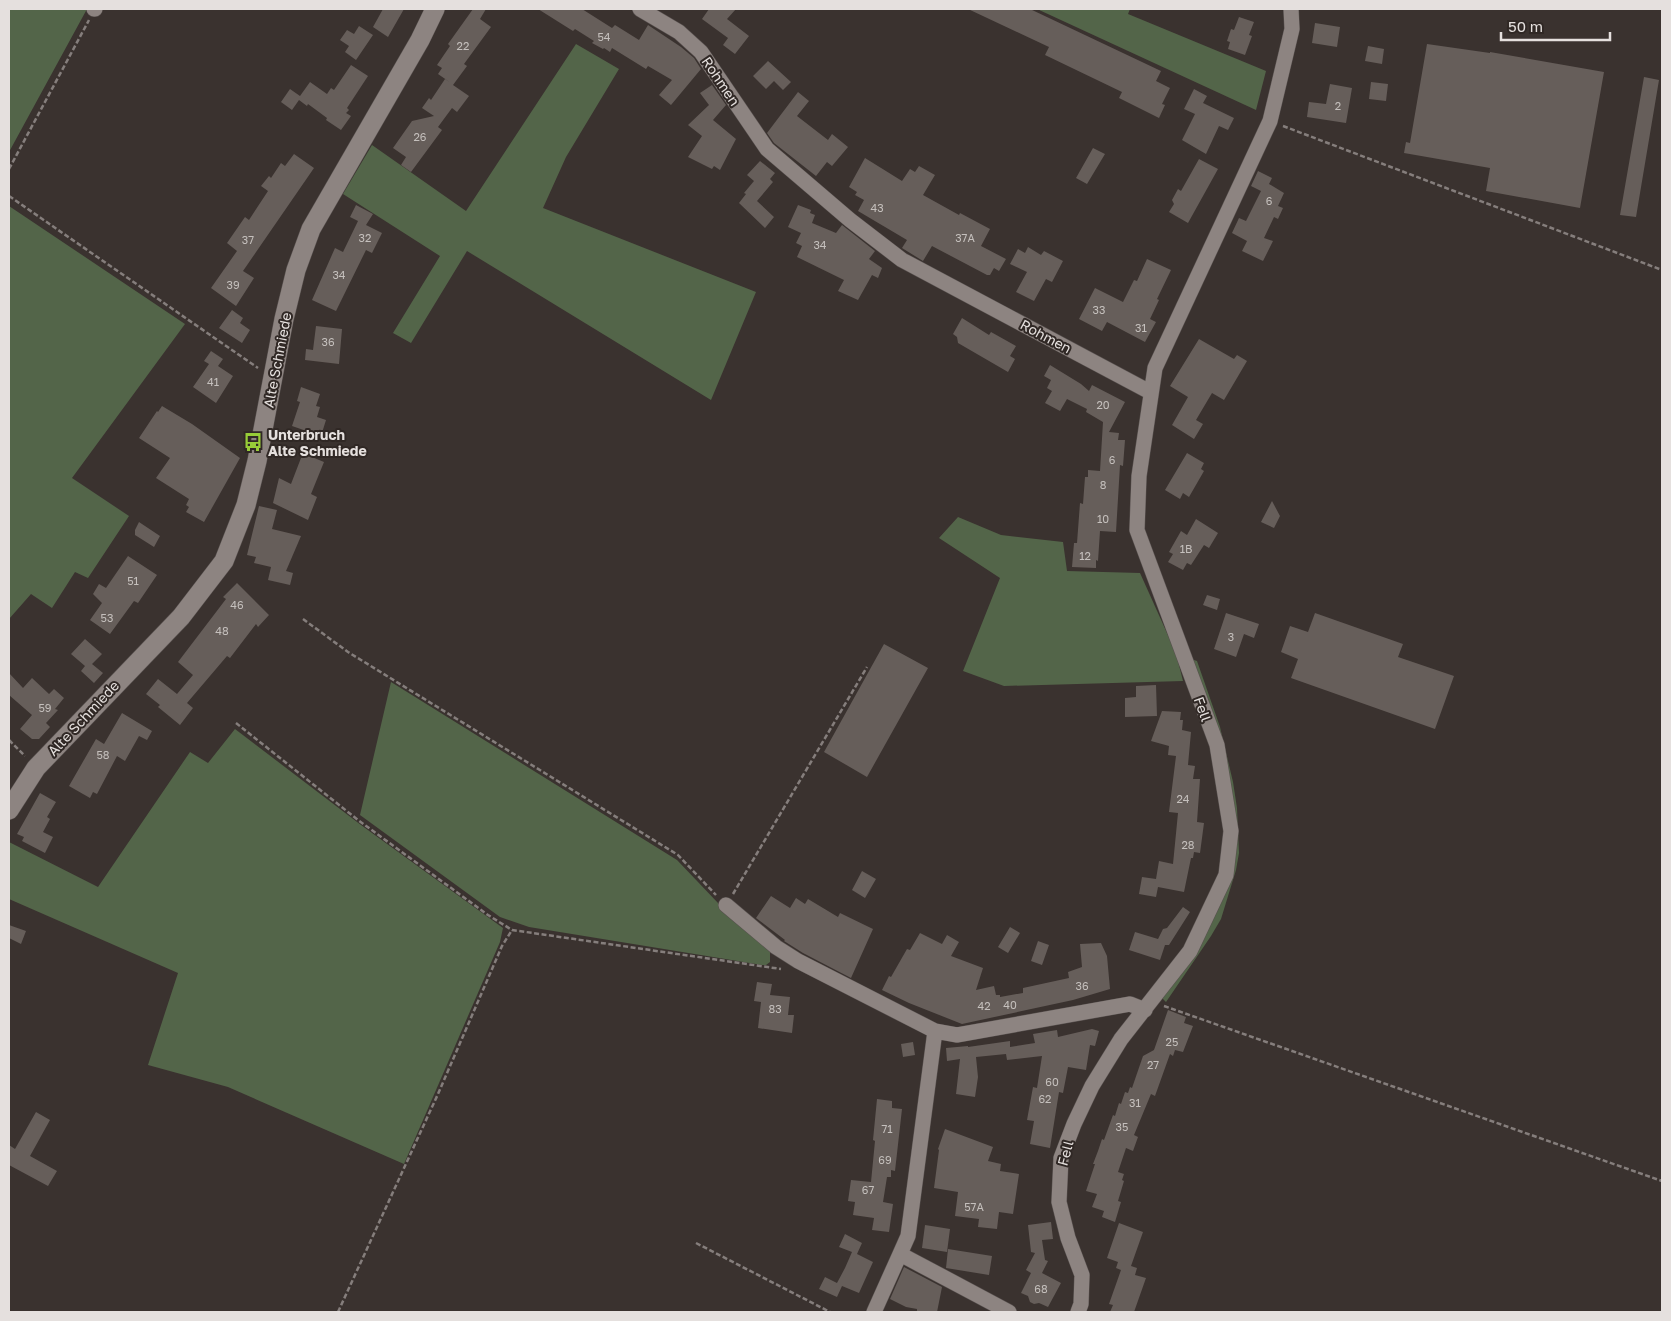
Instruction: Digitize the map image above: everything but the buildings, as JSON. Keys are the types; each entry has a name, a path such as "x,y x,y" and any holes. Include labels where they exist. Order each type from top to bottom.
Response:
{"street":[{"name":"Alte Schmiede","path":"9,810 36,768 181,617 224,561 246,504 258,461 284,319 296,270 311,229 420,40 435,9"},
{"name":"Rohmen","path":"640,9 679,32 701,52 767,149 850,220 902,260 1150,392"},
{"path":"1150,392 1154,368 1270,121 1292,29 1291,9"},
{"name":"Fell","path":"1078,1312 1081,1304 1082,1275 1068,1238 1060,1202 1061,1158 1074,1124 1092,1086 1121,1039 1190,951 1226,875 1231,831 1217,745 1137,530 1139,476 1150,392"},
{"path":"726,905 776,947 810,968 935,1031 957,1035 1130,1004 1148,1006"},
{"path":"874,1312 908,1236 935,1031"},
{"path":"900,1254 1009,1312"}],"path":[{"path":"9,169 95,9"},
{"path":"1270,121 1662,270"},
{"path":"9,196 272,378"},
{"path":"303,619 348,652 678,855 726,905 867,667"},
{"path":"236,723 358,820 488,915 512,930 796,971 810,968"},
{"path":"9,740 36,768"},
{"path":"338,1312 438,1094 502,946 512,930"},
{"path":"1148,1006 1662,1181"},
{"path":"696,1243 830,1312"}],"green space":[{"path":"9,9 87,9 9,152"},
{"path":"1037,9 1130,9 1128,14 1266,71 1256,110"},
{"path":"576,44 619,69 566,157 543,208 756,292 711,400 467,251 411,343 393,333 440,256 343,194 372,145 466,211"},
{"path":"9,206 185,324 72,478 129,516 88,578 75,572 52,608 31,594 9,619"},
{"path":"958,517 1001,535 1063,542 1067,571 1140,573 1176,653 1183,681 1004,686 963,671 1000,578 939,538"},
{"path":"1191,659 1197,661 1220,727 1237,808 1239,853 1236,870 1221,919 1166,1002 1163,999 1163,994 1211,917 1231,812"},
{"path":"391,682 677,860 739,925 770,951 770,962 762,965 529,927 500,917 360,815"},
{"path":"235,729 361,825 503,928 500,942 404,1164 228,1087 148,1065 178,973 9,899 9,842 98,887 190,752 208,763"}],"place":[{"name":"Unterbruch Alte Schmiede","path":"253,442"}]}
